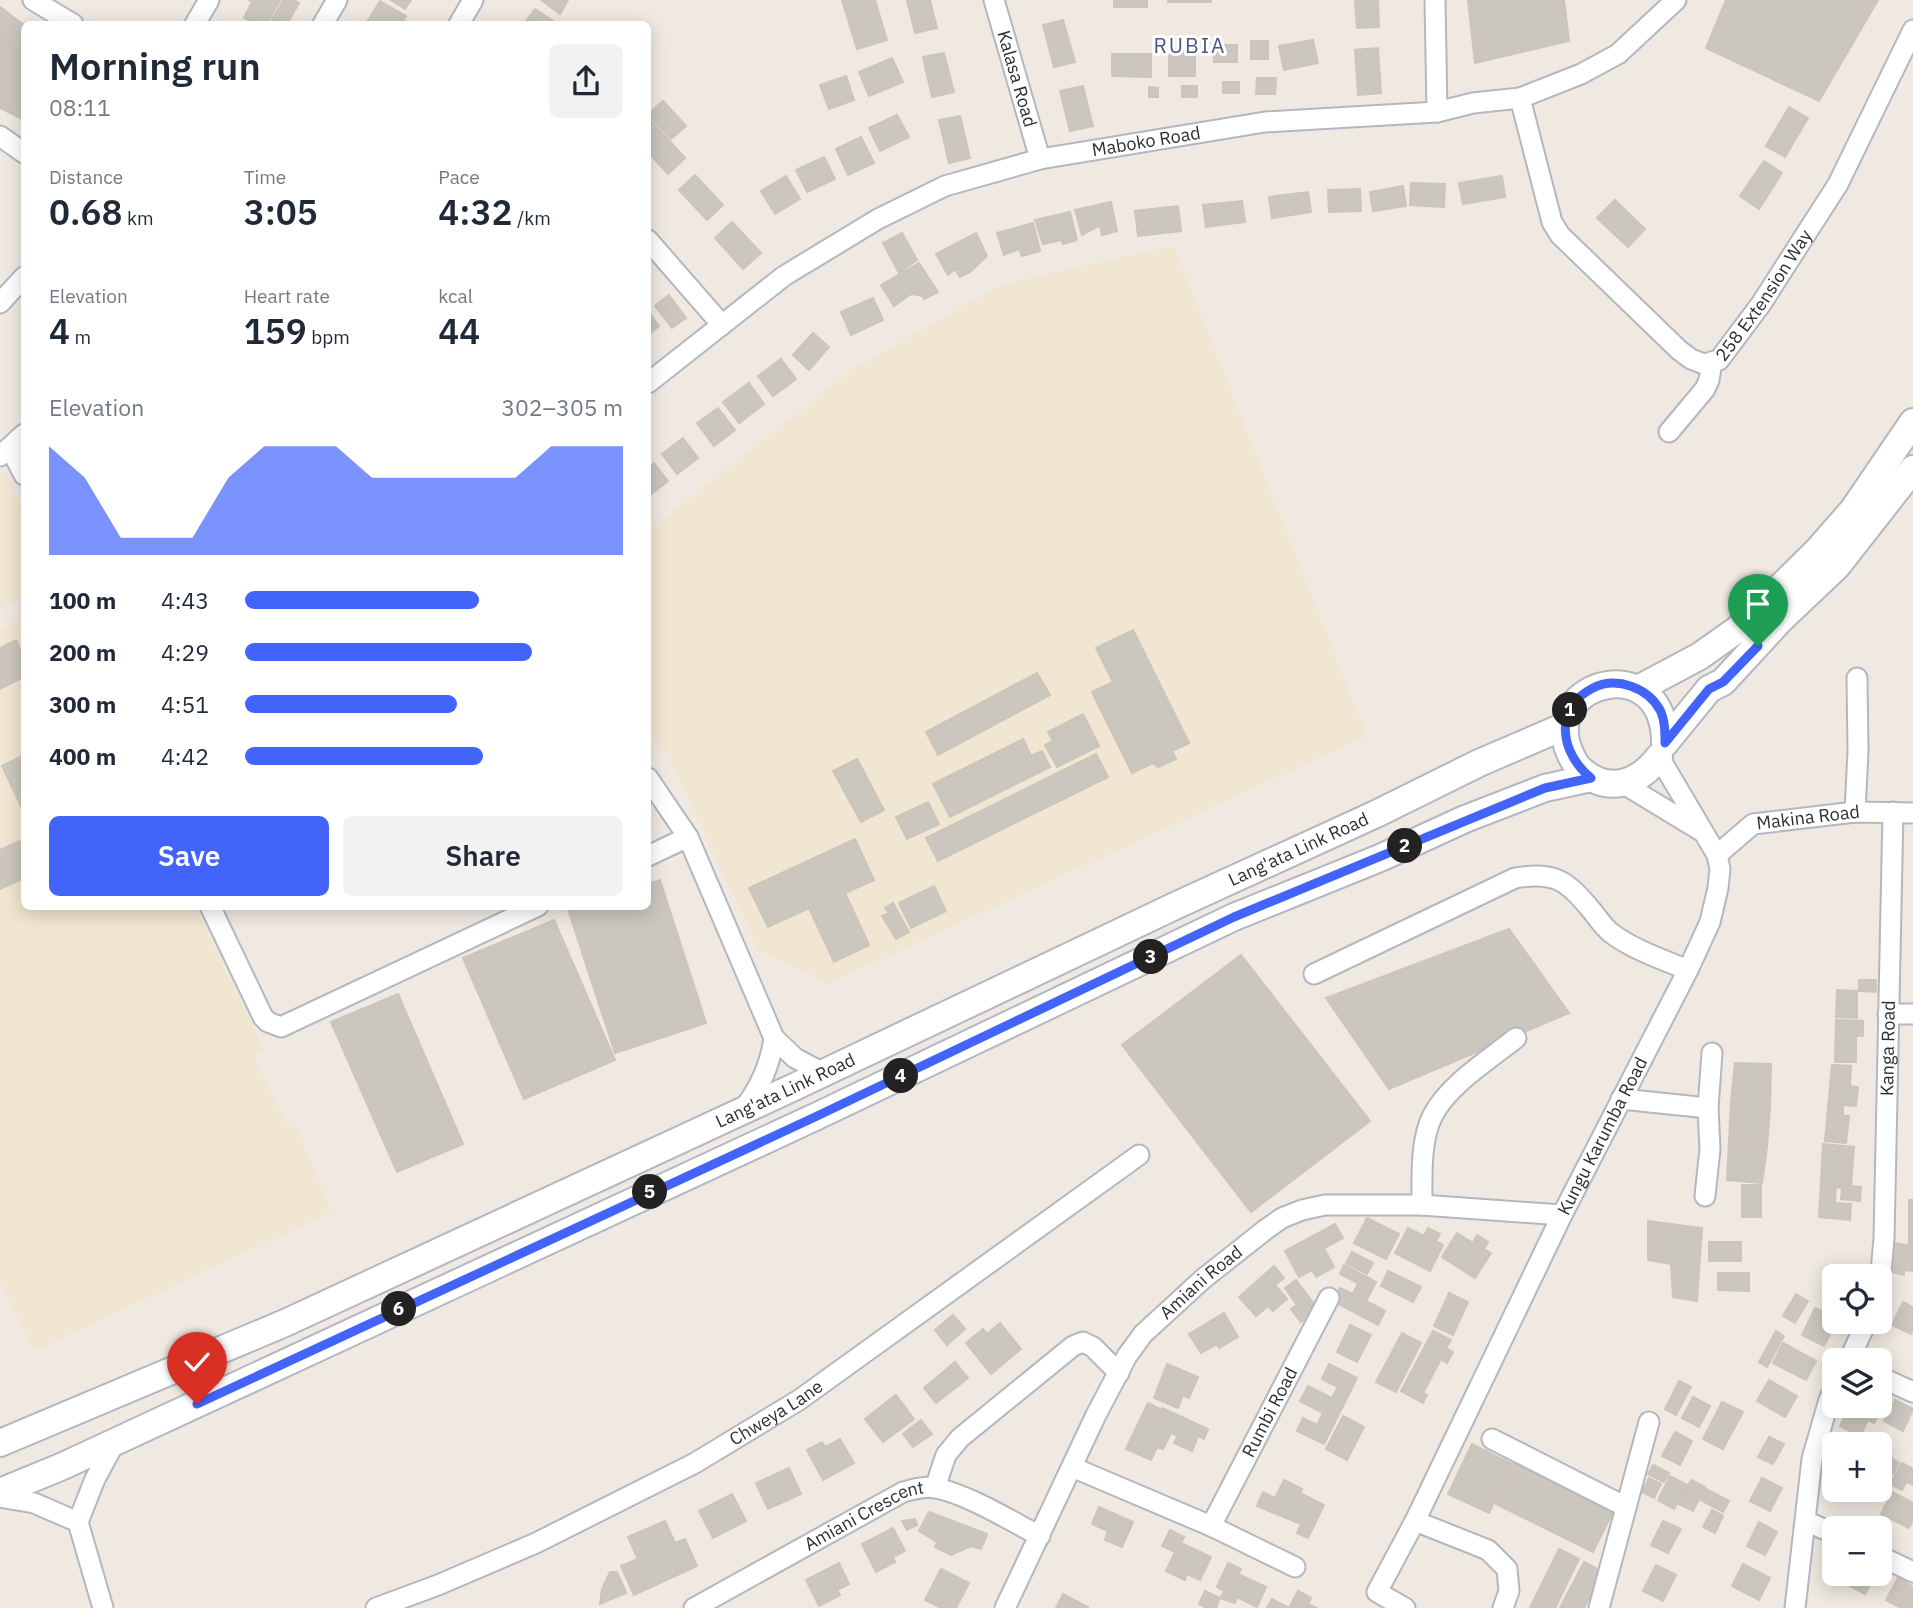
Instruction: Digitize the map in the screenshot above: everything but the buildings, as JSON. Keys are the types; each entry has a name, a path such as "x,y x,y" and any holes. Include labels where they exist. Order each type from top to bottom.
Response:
{"main road":[{"path":"1638,689 1700,656 1738,629 1818,550 1853,510 1913,422"},
{"path":"1662,750 1665,727 1661,712 1651,699 1638,689 1624,684 1607,684 1593,688 1570,710 1565,726 1565,740 1578,768 1591,778 1606,783 1622,783 1637,779 1650,770 1709,689 1723,682 1780,620 1837,566 1913,469"},
{"name":"Lang'ata Link Road","path":"0,1443 285,1323 1376,814 1479,763 1565,726"},
{"name":"Lang'ata Link Road","path":"0,1494 815,1117 1234,917 1533,792 1591,778"}],"street":[{"path":"33,0 68,21"},
{"path":"197,21 209,0"},
{"path":"325,21 337,0"},
{"path":"461,21 473,0"},
{"name":"Kalasa Road","path":"994,0 1040,159"},
{"path":"1435,0 1437,112"},
{"name":"Maboko Road","path":"651,381 783,276 878,219 946,187 1040,159 1265,122 1437,112 1473,103 1520,98 1581,74 1618,54 1676,0"},
{"name":"258 Extension Way","path":"1520,98 1552,222 1560,235 1679,350 1704,364 1719,359 1728,349 1761,304 1838,184 1913,30"},
{"path":"0,136 21,151"},
{"path":"651,243 722,325"},
{"path":"0,303 21,280"},
{"path":"1669,432 1705,388 1712,362"},
{"path":"21,437 5,452 21,471"},
{"path":"1855,812 1857,678"},
{"name":"Kungu Karumba Road","path":"1373,1600 1415,1521 1562,1215 1710,922 1720,869 1717,855 1662,750"},
{"path":"651,782 688,837 774,1038 795,1058 823,1073"},
{"path":"1622,783 1705,833"},
{"name":"Makina Road","path":"1717,855 1753,824 1855,812 1913,813"},
{"name":"Kanga Road","path":"1882,1264 1893,812"},
{"path":"651,855 688,837"},
{"path":"1314,974 1516,878 1539,874 1555,877 1568,886 1607,930 1628,945 1688,970"},
{"path":"212,910 263,1017 281,1027 530,910"},
{"path":"1888,1014 1913,1014"},
{"path":"743,1110 763,1079 772,1054 774,1038"},
{"path":"1422,1205 1423,1155 1432,1116 1447,1094 1516,1038"},
{"path":"1705,1196 1710,1149 1707,1108 1712,1053"},
{"path":"1621,1099 1707,1108"},
{"name":"Chweya Lane","path":"376,1608 536,1544 695,1463 799,1400 1139,1155"},
{"name":"Amiani Road","path":"1005,1608 1119,1373 1143,1334 1170,1307 1282,1218 1325,1205 1422,1205 1562,1215"},
{"name":"Rumbi Road","path":"1211,1526 1329,1298"},
{"path":"935,1488 946,1455 960,1438 1073,1346 1083,1342 1093,1347 1119,1373"},
{"path":"1892,1382 1913,1392"},
{"path":"1795,1608 1812,1459 1824,1418"},
{"path":"1599,1608 1649,1422"},
{"path":"1492,1439 1626,1507"},
{"path":"103,1608 78,1522 94,1479 116,1442"},
{"path":"1072,1467 1211,1526 1296,1567"},
{"name":"Amiani Crescent","path":"694,1608 904,1492 916,1489 935,1488 976,1504 1040,1536"},
{"path":"0,1494 34,1503 78,1522"},
{"path":"1415,1521 1489,1550 1507,1569 1509,1591 1503,1608"},
{"path":"1807,1521 1822,1528"},
{"path":"1892,1562 1913,1572"},
{"path":"1373,1600 1405,1608"}],"shaded area":[{"path":"1174,246 1367,736 829,983 759,951 670,760 651,732 651,529 854,368 1003,284"},
{"path":"7,471 21,509 21,598 0,608 0,476"},
{"path":"21,618 21,910 197,910 264,1050 254,1056 288,1127 296,1126 332,1212 34,1351 0,1281 0,630"}],"district":[{"name":"RUBIA","path":"1190,46"}],"route":[{"path":"197,1404 631,1200 815,1117 1234,917 1380,858 1465,819 1545,788 1591,778 1578,768 1570,755 1565,740 1565,726 1570,710 1593,688 1607,684 1624,684 1638,689 1651,699 1661,712 1665,743 1709,689 1723,682 1758,646"}]}
